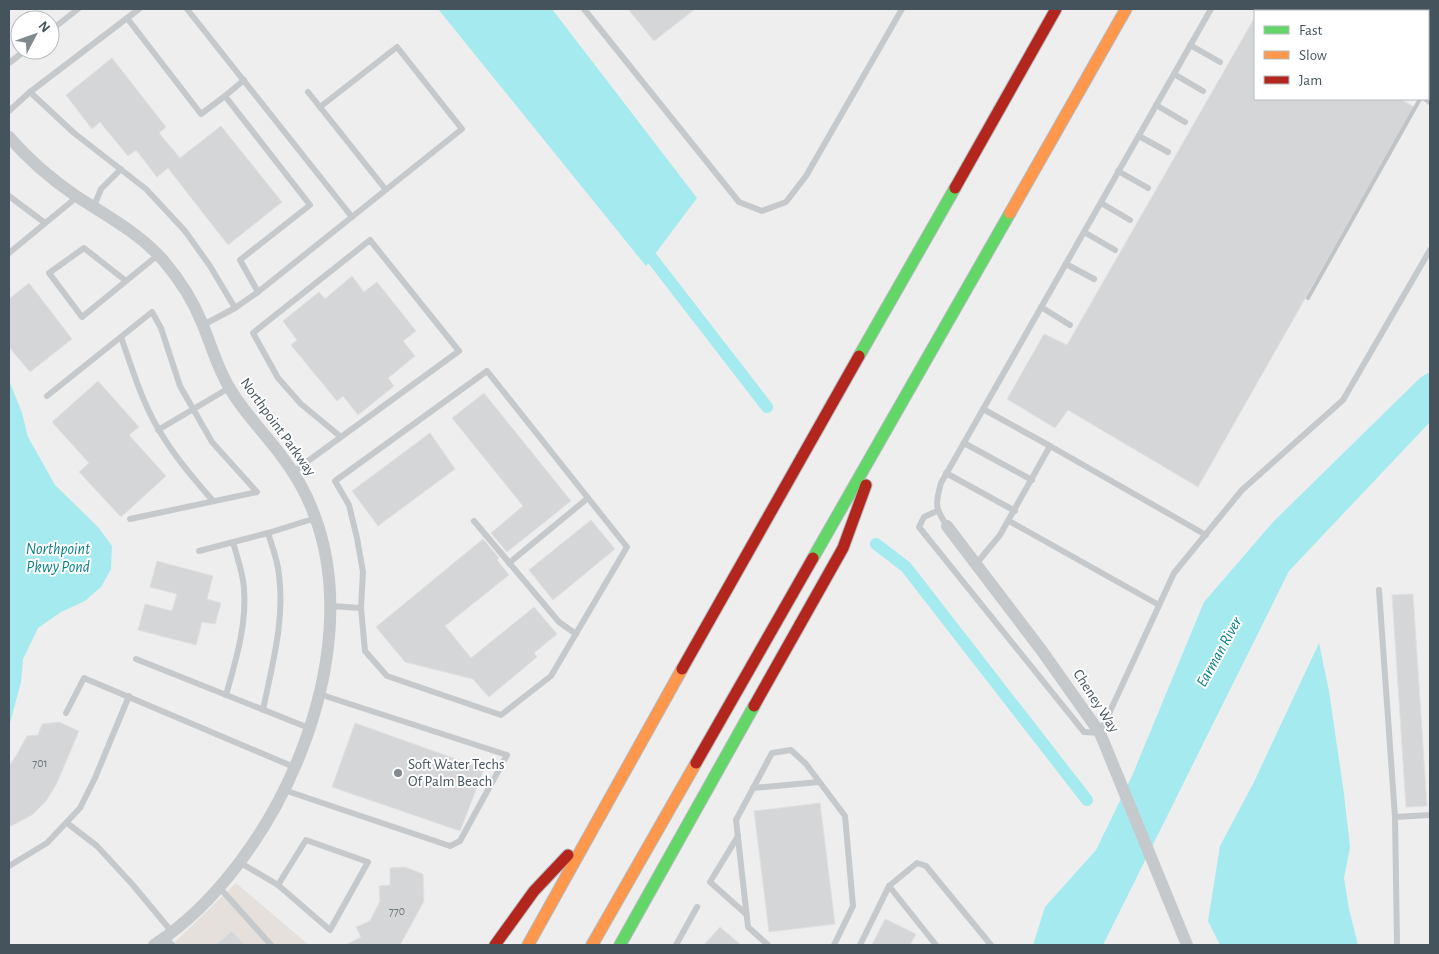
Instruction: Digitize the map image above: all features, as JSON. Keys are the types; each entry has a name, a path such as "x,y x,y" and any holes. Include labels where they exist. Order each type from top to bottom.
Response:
{"highway":[{"path":"528,945 588,835 1056,9"},
{"path":"592,945 1126,9"},
{"path":"620,945 843,548 888,425"},
{"path":"496,945 534,891 588,835"}],"street":[{"name":"Northpoint Parkway","path":"9,137 33,163 77,196 128,228 158,255 186,291 203,325 229,388 248,416 280,453 306,495 316,518 325,550 330,579 329,639 319,694 309,728 294,767 284,790 255,840 219,888 170,939 154,945"},
{"name":"Cheney Way","path":"947,526 1042,651 1100,733 1187,945"}],"lane":[{"path":"60,23 78,9"},
{"path":"9,111 30,92 139,9"},
{"path":"187,9 352,217"},
{"path":"584,9 739,202 762,211 786,202 806,176 902,9"},
{"path":"947,526 937,511 937,496 946,473 1211,9"},
{"path":"127,18 201,114 244,80"},
{"path":"1190,45 1220,62"},
{"path":"203,325 235,308 258,292 462,129 397,47 320,107"},
{"path":"1174,74 1203,91"},
{"path":"30,92 74,133 146,189 185,230 210,266 235,308"},
{"path":"308,92 386,190"},
{"path":"224,96 310,205 240,260 258,292"},
{"path":"1156,105 1185,122"},
{"path":"1139,136 1168,152"},
{"path":"94,206 101,189 121,169"},
{"path":"1118,171 1148,188"},
{"path":"9,196 46,223"},
{"path":"9,253 77,196"},
{"path":"1101,202 1130,220"},
{"path":"1084,232 1115,250"},
{"path":"293,472 341,438 459,351 370,240 253,333 278,378 301,404 341,438"},
{"path":"126,281 84,248 49,273 82,317 158,255"},
{"path":"937,511 924,518 919,527 1084,732 1100,733 1174,574 1242,490 1342,400 1430,250"},
{"path":"1066,264 1094,279"},
{"path":"1041,308 1070,325"},
{"path":"47,396 152,312 161,328 180,386 212,442 257,492 130,519"},
{"path":"121,337 138,385 158,430 186,469 213,501"},
{"path":"487,371 588,498 627,547 551,676 501,715 387,676 365,651 362,608 364,572 349,505 335,481 487,371"},
{"path":"158,430 229,388"},
{"path":"983,409 1206,534"},
{"path":"964,443 1032,480"},
{"path":"976,564 1009,521 1050,446"},
{"path":"946,473 1015,511"},
{"path":"509,563 588,498"},
{"path":"199,551 316,518"},
{"path":"474,521 559,622 576,634"},
{"path":"1009,521 1159,605"},
{"path":"263,710 277,642 281,602 279,572 268,533"},
{"path":"226,695 238,653 244,620 244,586 233,542"},
{"path":"1379,590 1395,817 1397,945"},
{"path":"331,606 362,608"},
{"path":"136,659 309,728"},
{"path":"66,713 84,678 294,767"},
{"path":"284,790 450,846 460,841 507,755 319,694"},
{"path":"9,866 46,842 80,808 95,778 129,696"},
{"path":"768,945 748,927 736,820 772,753 791,750 806,764 845,816 853,906 834,945"},
{"path":"753,788 819,782"},
{"path":"1395,817 1430,815"},
{"path":"67,823 97,846 132,884 170,939"},
{"path":"738,836 710,882 746,914"},
{"path":"239,862 278,885 330,930 368,862 306,840 278,885"},
{"path":"860,945 888,886 917,863 926,866 991,945"},
{"path":"888,886 936,945"},
{"path":"219,888 271,945"},
{"path":"676,945 697,907"}],"shaded area":[{"path":"236,883 309,945 172,945"}],"water":[{"path":"438,9 552,9 697,198 646,266"},
{"path":"1319,9 1411,9 1411,10"},
{"name":"Earman River","path":"1430,372 1430,422 1289,571 1103,945 1033,945 1045,907 1096,850 1132,776 1204,602 1274,521 1421,377"},
{"name":"Northpoint Pkwy Pond","path":"9,380 22,413 28,437 55,485 98,527 112,546 111,569 101,587 85,601 61,612 38,628 23,659 21,682 9,727"},
{"path":"1319,643 1329,691 1344,794 1350,847 1344,878 1358,945 1220,945 1208,921 1220,846 1254,782"}],"building":[{"path":"628,9 695,9 654,41"},
{"path":"1254,19 1254,100 1402,100 1414,107 1198,487 1068,410 1055,428 1007,399 1044,334 1067,345"},
{"path":"112,58 166,127 159,133 180,158 221,126 282,202 228,245 168,168 157,177 136,150 128,156 100,122 92,129 66,95"},
{"path":"352,276 364,292 377,282 416,331 403,341 415,356 388,378 394,386 358,415 343,396 337,401 291,345 297,340 283,321 319,292 325,299"},
{"path":"29,283 72,339 30,372 9,347 9,299"},
{"path":"98,381 139,427 129,435 166,476 121,517 79,472 89,463 52,422"},
{"path":"484,393 571,501 507,552 491,533 523,506 452,418"},
{"path":"430,433 455,469 378,526 352,491"},
{"path":"591,520 615,549 553,600 529,570"},
{"path":"483,539 499,558 497,560 509,575 445,626 471,658 534,607 557,634 534,653 537,657 489,697 473,679 405,662 376,627"},
{"path":"157,561 213,576 207,599 221,603 215,624 202,622 196,645 138,630 145,604 172,611 177,594 150,587"},
{"path":"1413,594 1427,806 1406,807 1392,595"},
{"path":"59,722 79,731 56,785 46,801 32,815 9,827 9,766 27,736 38,735 42,724"},
{"path":"355,723 484,769 460,831 332,787"},
{"path":"820,803 835,924 769,932 754,811"},
{"path":"405,867 423,874 424,901 400,945 346,945 361,937 356,927 370,921 380,901 379,886 390,885 390,868"},
{"path":"885,919 916,934 910,945 872,945"},
{"path":"720,927 741,945 704,945"},
{"path":"232,931 245,945 216,945"}],"waterway":[{"path":"641,244 767,407"},
{"path":"876,544 906,567 1087,800"}],"railway":[{"path":"1308,298 1419,100"}],"traffic: fast":[{"path":"859,356 955,188"},
{"path":"813,558 1010,213"},
{"path":"620,945 754,706"}],"traffic: slow":[{"path":"1010,213 1126,9"},
{"path":"528,945 682,669"},
{"path":"592,945 696,763"}],"traffic: jam":[{"path":"955,188 1056,9"},
{"path":"682,669 859,356"},
{"path":"754,706 843,548 866,485"},
{"path":"696,763 813,558"},
{"path":"495,945 534,891 568,855"}],"place":[{"name":"Soft Water Techs Of Palm Beach","path":"398,773"}]}
